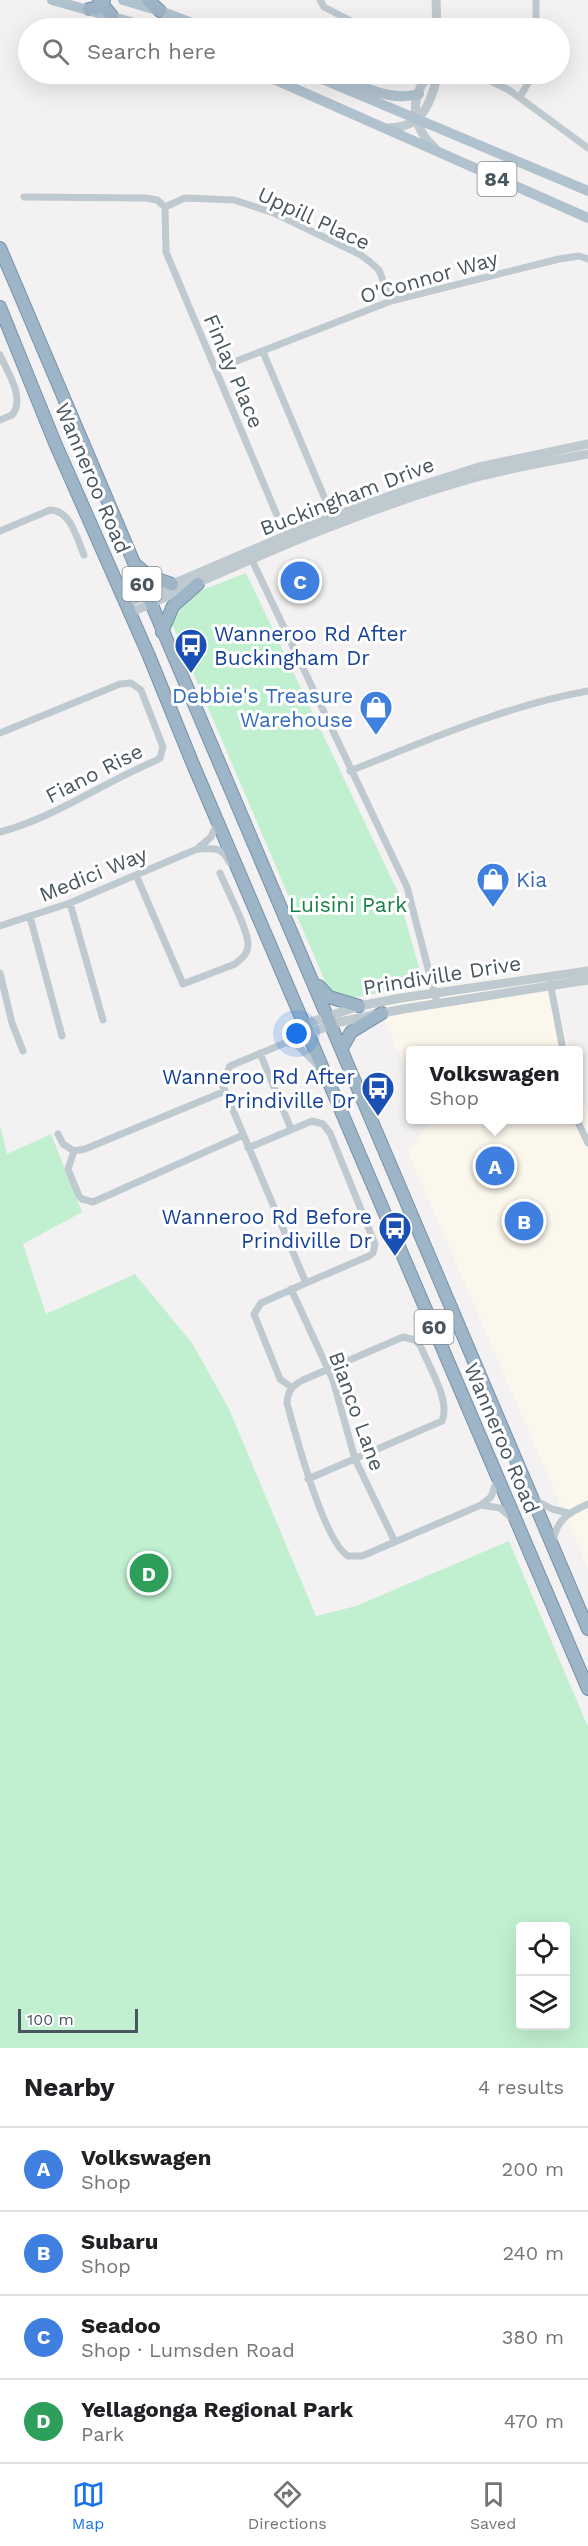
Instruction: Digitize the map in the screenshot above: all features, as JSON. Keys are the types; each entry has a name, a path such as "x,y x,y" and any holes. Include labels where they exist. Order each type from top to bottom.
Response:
{"highway":[{"path":"148,0 160,11"},
{"path":"89,9 101,2 112,16"},
{"name":"Wanneroo Road","path":"0,248 588,1629"},
{"name":"Wanneroo Road","path":"0,307 588,1689"},
{"path":"132,561 149,576 172,585"},
{"path":"162,632 173,606 198,584"},
{"path":"311,976 329,997 359,1006"},
{"path":"342,1048 351,1032 382,1013"}],"main road":[{"path":"51,0 119,18"},
{"path":"123,0 179,18"},
{"name":"84","path":"284,84 588,218"},
{"name":"84","path":"335,84 588,191"},
{"path":"356,84 386,96 410,97 419,94"}],"street":[{"path":"320,0 324,7 345,18"},
{"path":"436,0 436,18"},
{"path":"536,0 536,18"},
{"path":"426,84 414,106 419,131 423,138 441,153"},
{"path":"381,128 397,128 417,119 426,111 435,84"},
{"path":"494,84 520,98 588,148"},
{"path":"520,98 528,84"},
{"path":"24,197 146,198 157,200 165,207"},
{"name":"Uppill Place","path":"165,207 185,198 234,200 274,213 361,255 378,270 391,301"},
{"name":"Finlay Place","path":"165,207 166,252 288,540"},
{"name":"O'Connor Way","path":"216,369 391,301 559,260 579,256 588,259"},
{"path":"263,351 334,521"},
{"path":"0,355 18,402 12,415 0,420"},
{"name":"Buckingham Drive","path":"128,609 198,584 250,557 334,521 479,467 588,444"},
{"name":"Buckingham Drive","path":"334,521 481,476 588,454"},
{"path":"0,531 50,510 58,510 68,519 84,555"},
{"path":"250,557 407,887 436,998"},
{"name":"Buckingham Drive","path":"148,600 172,585 250,557"},
{"name":"Fiano Rise","path":"0,733 120,684 131,683 141,690 164,747 160,758 155,761 120,776 43,817 0,832"},
{"path":"350,771 480,719 555,697 588,691"},
{"name":"Medici Way","path":"0,926 70,903 197,849 211,837 218,821"},
{"path":"197,849 217,848 223,851 231,868 240,873"},
{"path":"136,875 183,984 235,964 242,959 247,950 247,935 220,873"},
{"path":"70,903 103,1020"},
{"path":"30,917 62,1036"},
{"name":"Prindiville Drive","path":"307,1028 359,1006 436,998 550,981 588,971"},
{"path":"0,973 12,1023 23,1051"},
{"name":"Prindiville Drive","path":"550,981 588,980"},
{"path":"550,981 562,1046"},
{"name":"Prindiville Drive","path":"330,1020 382,1013 436,998"},
{"path":"306,1283 223,1092 223,1077 230,1066 285,1042 307,1028"},
{"path":"285,1042 297,1045 328,1077"},
{"path":"260,1053 291,1130"},
{"path":"58,1134 63,1144 74,1151 85,1149 223,1092"},
{"path":"248,1148 312,1121 327,1127 375,1244 373,1253 369,1256 261,1303 254,1314 280,1379 291,1387"},
{"path":"579,1124 588,1143"},
{"path":"74,1151 68,1169 79,1196 93,1202 243,1135"},
{"name":"Bianco Lane","path":"291,1289 326,1370 333,1380 355,1459 395,1542"},
{"path":"291,1387 403,1337 409,1338 420,1346 443,1398 445,1413 442,1420 308,1479"},
{"path":"291,1387 287,1403 308,1479 336,1544 344,1553 354,1557 362,1556 480,1505 491,1497 498,1479"},
{"path":"533,1498 552,1509 568,1513"},
{"path":"553,1545 556,1528 568,1513 588,1504"},
{"path":"480,1505 500,1508 515,1521"}],"shaded area":[{"path":"550,971 568,1046 406,1046 406,1072 380,1007 445,986"},
{"path":"583,1099 588,1112 588,1568 408,1152 427,1125 583,1124"}],"green space":[{"name":"Luisini Park","path":"246,573 397,890 424,985 356,997 336,1007 164,605"},
{"path":"0,1125 7,1154 51,1134 82,1212 23,1244 46,1314 135,1274 192,1343 229,1409 316,1616 356,1606 509,1541 588,1727 588,2048 0,2048"}],"place":[{"name":"Seadoo","path":"300,581"},
{"name":"Wanneroo Rd After Buckingham Dr","path":"191,674"},
{"name":"Debbie's Treasure Warehouse","path":"376,736"},
{"name":"Kia","path":"493,908"},
{"name":"Wanneroo Rd After Prindiville Dr","path":"378,1117"},
{"name":"Volkswagen","path":"495,1166"},
{"name":"Subaru","path":"524,1221"},
{"name":"Wanneroo Rd Before Prindiville Dr","path":"395,1257"},
{"name":"Yellagonga Regional Park","path":"149,1573"}]}
